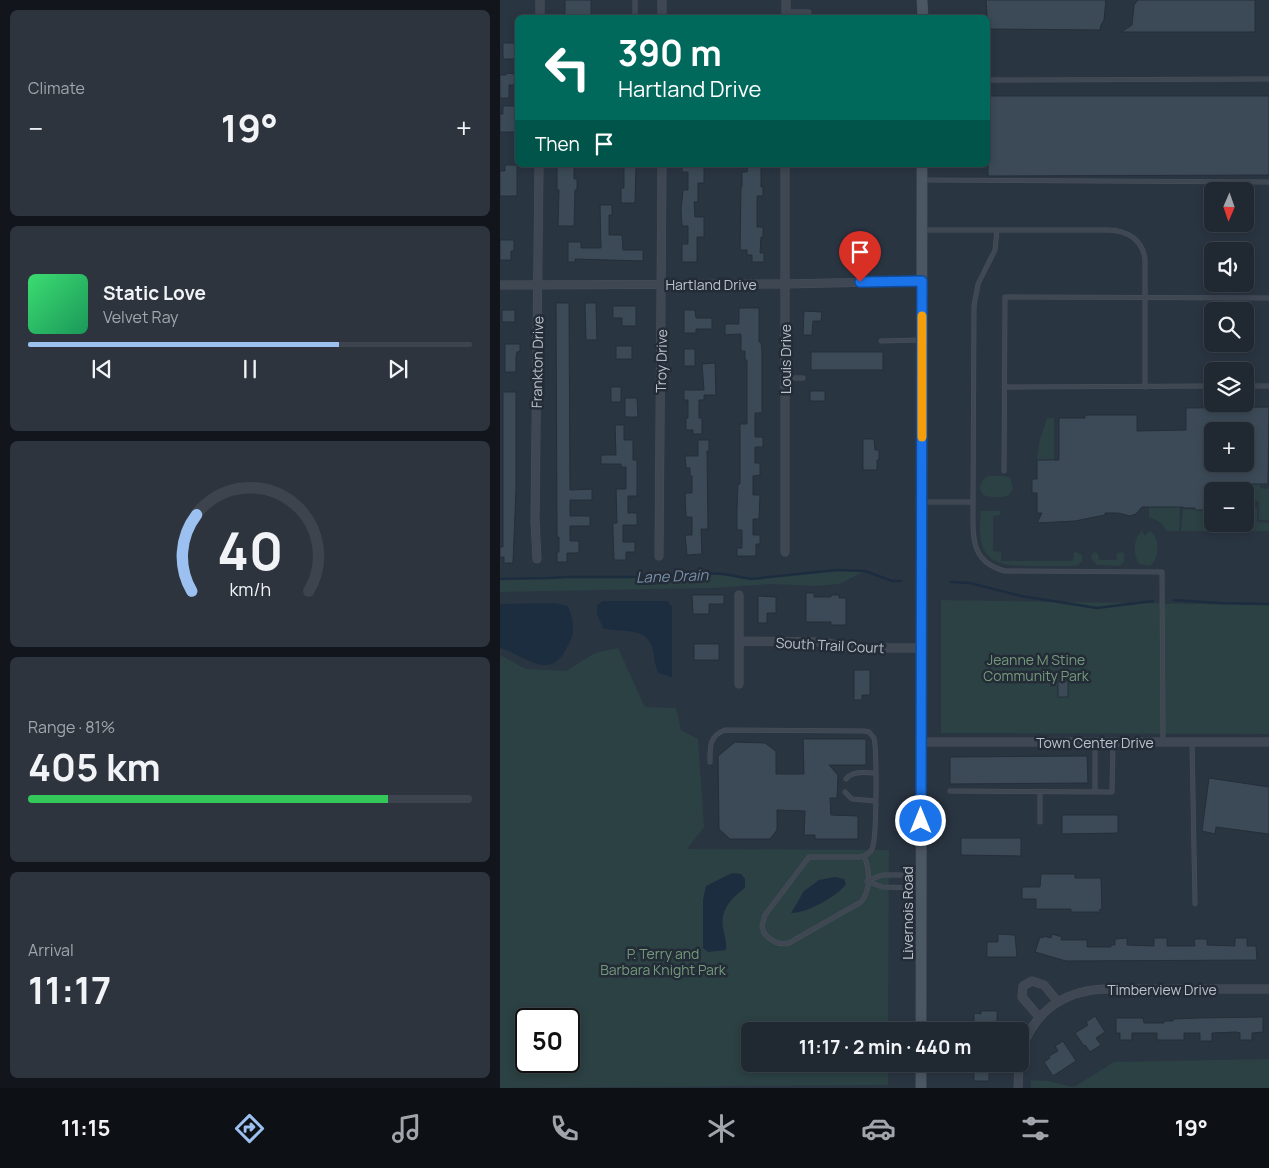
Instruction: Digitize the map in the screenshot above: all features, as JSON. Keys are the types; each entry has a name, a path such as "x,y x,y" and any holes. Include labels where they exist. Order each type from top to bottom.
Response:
{"main road":[{"path":"922,0 922,15"},
{"name":"Livernois Road","path":"921,1022 922,167"},
{"path":"921,1072 921,1088"}],"street":[{"path":"540,0 540,15"},
{"path":"662,0 662,15"},
{"path":"786,0 786,15"},
{"name":"Frankton Drive","path":"537,559 535,511 539,167"},
{"name":"Troy Drive","path":"659,556 662,167"},
{"name":"Louis Drive","path":"785,167 785,552"},
{"name":"Hartland Drive","path":"500,285 785,284 922,281"},
{"path":"739,595 739,684"},
{"name":"South Trail Court","path":"740,641 824,642 849,648 921,648"},
{"name":"Town Center Drive","path":"921,742 1269,742"},
{"path":"1039,1017 1022,997 1023,986 1032,981 1039,982 1044,985 1058,1002"},
{"name":"Timberview Drive","path":"1029,1034 1039,1017 1058,1002 1069,996 1093,989 1269,989"},
{"path":"1018,1088 1019,1072"}],"lane":[{"path":"635,0 635,15"},
{"path":"786,15 808,12"},
{"path":"990,80 1269,79"},
{"path":"922,180 1269,182"},
{"path":"922,230 1109,230 1129,234 1138,241 1144,255 1145,386"},
{"path":"997,230 995,250 978,284 974,306 973,535 975,546 983,560 991,566 1011,572 1162,572 1163,742"},
{"path":"1004,471 1005,297 1269,298"},
{"path":"881,340 922,340"},
{"path":"785,378 803,378"},
{"path":"1004,387 1204,386"},
{"path":"1254,386 1269,386"},
{"path":"922,502 973,502"},
{"path":"710,762 711,742 718,733 725,730 864,731 869,732 874,738 876,801 873,846 870,852 864,856 808,858 765,915 762,926 764,933 776,943 789,943 861,902 866,895 868,881 867,864 864,856"},
{"path":"1095,742 1095,791"},
{"path":"950,791 1112,792 1113,742"},
{"path":"1192,742 1195,904"},
{"path":"846,779 856,772 875,773"},
{"path":"1040,791 1040,822"},
{"path":"845,792 852,799 876,801"},
{"path":"868,881 882,875 921,875"},
{"path":"868,881 882,887 921,888"}],"green space":[{"path":"1047,418 1054,418 1054,460 1037,460 1040,439"},
{"path":"989,476 1010,478 1013,488 1010,493 1000,497 984,495 980,486 984,479"},
{"path":"1254,484 1264,484 1260,485 1260,488 1269,489 1269,520 1259,520 1259,501 1254,501"},
{"path":"1149,507 1180,507 1179,531 1167,531 1160,522 1149,517"},
{"path":"1254,507 1257,508 1257,522 1269,523 1269,531 1254,531"},
{"path":"1183,509 1204,510 1204,531 1181,531"},
{"path":"981,511 1001,511 1000,515 993,516 993,551 1001,552 1001,561 1073,561 1074,553 1076,552 1082,555 1082,561 1078,565 1073,566 1024,566 997,562 985,551 981,542"},
{"path":"1142,531 1145,536 1150,531 1156,538 1158,548 1156,558 1150,566 1139,564 1136,556 1136,542"},
{"path":"1095,552 1098,554 1099,560 1116,560 1117,553 1122,552 1124,554 1124,562 1119,566 1097,565 1091,558"},
{"path":"837,570 865,571 839,584 815,586 770,584 714,588 500,592 500,579 570,576 686,577 709,573 751,579"},
{"name":"Jeanne M Stine Community Park","path":"941,600 1269,605 1269,734 941,733"},
{"name":"P. Terry and Barbara Knight Park","path":"618,648 645,707 676,708 681,730 698,739 704,827 687,849 889,850 888,1022 741,1022 741,1072 888,1072 888,1085 500,1088 500,655 526,669 566,671 595,653"},
{"path":"1269,1059 1269,1088 1031,1088 1031,1080 1048,1081 1074,1087 1114,1062"}],"water":[{"path":"603,601 668,601 672,607 672,677 658,673 653,650 650,642 645,637 633,632 603,628 597,614 597,605"},
{"path":"554,603 568,606 572,617 573,632 564,654 554,663 547,665 531,662 500,648 500,604"},
{"path":"732,873 741,874 745,879 745,888 732,900 723,915 726,950 708,952 703,948 703,900 706,886"},
{"path":"835,877 844,879 846,884 836,894 804,911 791,913 804,891 819,880"}],"building":[{"path":"565,0 591,0 591,15 565,15"},
{"path":"986,0 1106,0 1104,20 1100,30 990,29 990,15 987,15"},
{"path":"1138,0 1255,0 1255,32 1121,32 1132,25 1134,5"},
{"path":"503,43 515,43 515,59 503,59"},
{"path":"506,73 515,74 515,85 509,85 509,98 500,98 500,75 506,75"},
{"path":"990,96 1269,96 1269,175 988,176 988,167 990,167"},
{"path":"503,106 515,106 515,132 500,132 500,114 503,114"},
{"path":"505,165 515,165 517,167 517,196 500,196 500,171 505,171"},
{"path":"557,167 574,167 574,179 577,179 577,190 575,190 574,226 558,226 559,190 557,190"},
{"path":"624,167 636,167 635,203 621,203 621,188 624,188"},
{"path":"682,167 704,167 704,183 698,183 698,202 694,202 695,217 704,217 704,237 697,237 697,262 682,262 682,244 688,244 688,226 682,226 681,210 683,190 688,190 688,172 682,172"},
{"path":"748,167 761,167 763,196 757,196 757,227 763,227 760,253 764,253 764,262 752,262 752,255 747,255 747,250 740,250 742,172 747,172"},
{"path":"600,205 612,205 612,215 609,215 609,235 622,235 623,250 643,250 643,261 575,259 575,262 568,262 568,242 581,242 581,248 601,248"},
{"path":"500,240 514,240 514,251 511,251 511,260 500,260"},
{"path":"556,303 569,303 570,490 592,489 592,500 570,500 570,516 590,516 590,526 570,526 570,541 579,541 579,553 567,553 567,562 557,562 559,537 557,537"},
{"path":"585,303 596,303 597,340 586,340"},
{"path":"613,306 636,306 636,326 622,326 622,318 613,318"},
{"path":"739,308 759,308 759,342 761,342 762,351 762,413 755,413 755,437 763,437 763,447 755,447 755,463 760,463 760,475 753,476 753,495 760,495 759,519 753,519 753,535 760,535 760,544 756,544 756,556 737,556 737,548 742,548 742,530 737,530 737,509 738,484 740,484 740,424 747,424 747,360 745,360 745,351 741,351 741,334 725,335 725,324 739,324"},
{"path":"502,310 515,310 515,322 502,322"},
{"path":"684,310 695,310 696,318 712,318 712,329 696,329 696,333 684,333"},
{"path":"804,311 822,312 821,321 813,321 812,335 803,335"},
{"path":"505,344 520,344 520,351 517,352 516,357 516,372 505,372"},
{"path":"616,346 632,346 632,359 616,359"},
{"path":"684,349 695,349 695,366 684,366"},
{"path":"811,352 883,352 883,370 811,370"},
{"path":"715,363 716,395 704,395 704,400 699,400 699,418 702,418 702,434 693,434 693,430 686,430 688,400 684,400 684,390 704,390 702,364"},
{"path":"611,387 621,387 621,402 611,402"},
{"path":"810,391 825,391 825,401 810,401"},
{"path":"503,392 516,392 516,490 513,563 504,563 504,557 500,557 500,547 503,547"},
{"path":"625,398 637,398 638,417 625,417"},
{"path":"1254,407 1269,407 1268,484 1254,484 1254,482 1204,482 1204,510 1183,507 1142,507 1136,514 1130,516 1118,513 1105,513 1105,515 1075,521 1037,523 1042,513 1037,513 1037,493 1032,493 1032,479 1037,479 1037,460 1059,460 1059,418 1085,418 1085,415 1137,415 1137,431 1186,430 1186,408 1204,408 1204,412 1254,412"},
{"path":"615,425 624,425 624,440 633,440 633,460 637,460 637,496 628,496 628,513 637,513 637,525 623,525 623,542 635,542 635,552 626,552 626,560 614,560 613,523 617,523 616,489 626,489 626,467 621,467 621,464 601,464 601,455 616,455"},
{"path":"863,439 874,439 875,450 879,450 877,470 863,470"},
{"path":"698,440 709,440 709,451 707,451 708,529 701,529 702,554 687,555 685,535 692,535 692,517 686,517 685,493 692,493 692,476 690,476 690,468 686,468 685,456 698,456"},
{"path":"806,593 814,593 814,597 839,595 839,598 846,598 846,625 831,625 831,622 806,622"},
{"path":"692,595 724,595 724,604 709,604 709,614 693,614"},
{"path":"758,596 776,597 776,613 767,613 767,623 758,623"},
{"path":"694,644 719,644 719,660 694,660"},
{"path":"854,670 870,670 870,695 862,695 862,700 854,700"},
{"path":"1058,681 1068,681 1068,697 1058,697"},
{"path":"803,739 866,739 866,765 829,765 838,775 837,798 830,798 831,815 858,816 858,839 815,839 815,835 804,835 805,811 777,810 777,830 770,839 730,839 719,829 718,756 735,742 765,743 776,751 776,774 804,774"},
{"path":"1087,756 1088,783 950,784 950,757"},
{"path":"1209,778 1269,787 1269,834 1216,827 1215,834 1202,831"},
{"path":"1062,815 1118,815 1118,833 1062,834"},
{"path":"961,838 1021,838 1021,856 961,855"},
{"path":"1041,874 1075,874 1075,878 1101,878 1102,910 1100,909 1100,912 1071,912 1071,909 1036,909 1036,899 1022,899 1022,887 1040,887"},
{"path":"998,934 1015,935 1017,957 987,957 987,942 998,942"},
{"path":"1052,934 1062,937 1061,940 1087,940 1087,947 1111,947 1111,945 1115,945 1115,939 1127,938 1127,945 1154,946 1154,938 1167,938 1167,946 1195,946 1194,939 1207,939 1207,945 1235,946 1235,938 1247,938 1247,946 1256,946 1257,960 1066,961 1035,952 1040,937 1051,938"},
{"path":"981,1011 997,1011 997,1022 974,1022 974,1013 981,1014"},
{"path":"1095,1016 1105,1032 1096,1038 1101,1045 1090,1052 1075,1033 1088,1025 1086,1022"},
{"path":"1263,1017 1263,1032 1252,1033 1252,1040 1240,1040 1240,1033 1236,1032 1212,1033 1212,1041 1200,1041 1200,1033 1184,1033 1184,1040 1157,1040 1157,1033 1132,1033 1132,1040 1120,1040 1120,1033 1116,1033 1116,1018 1143,1018 1144,1023 1164,1023 1164,1021 1173,1021 1173,1019"},
{"path":"1063,1041 1076,1061 1053,1076 1044,1062 1050,1058 1049,1056 1058,1051 1055,1046"},
{"path":"974,1072 989,1072 989,1081 974,1081"}],"waterway":[{"name":"Lane Drain","path":"500,579 686,577 702,573 724,574 751,579 837,570 865,571 892,581 901,581"},
{"name":"Lane Drain","path":"951,582 970,583 1021,596 1097,608 1153,601"},
{"name":"Lane Drain","path":"1174,600 1269,604"}],"slow traffic":[{"path":"922,316 922,437"}],"route":[{"path":"860,282 922,281 921,821"}]}
